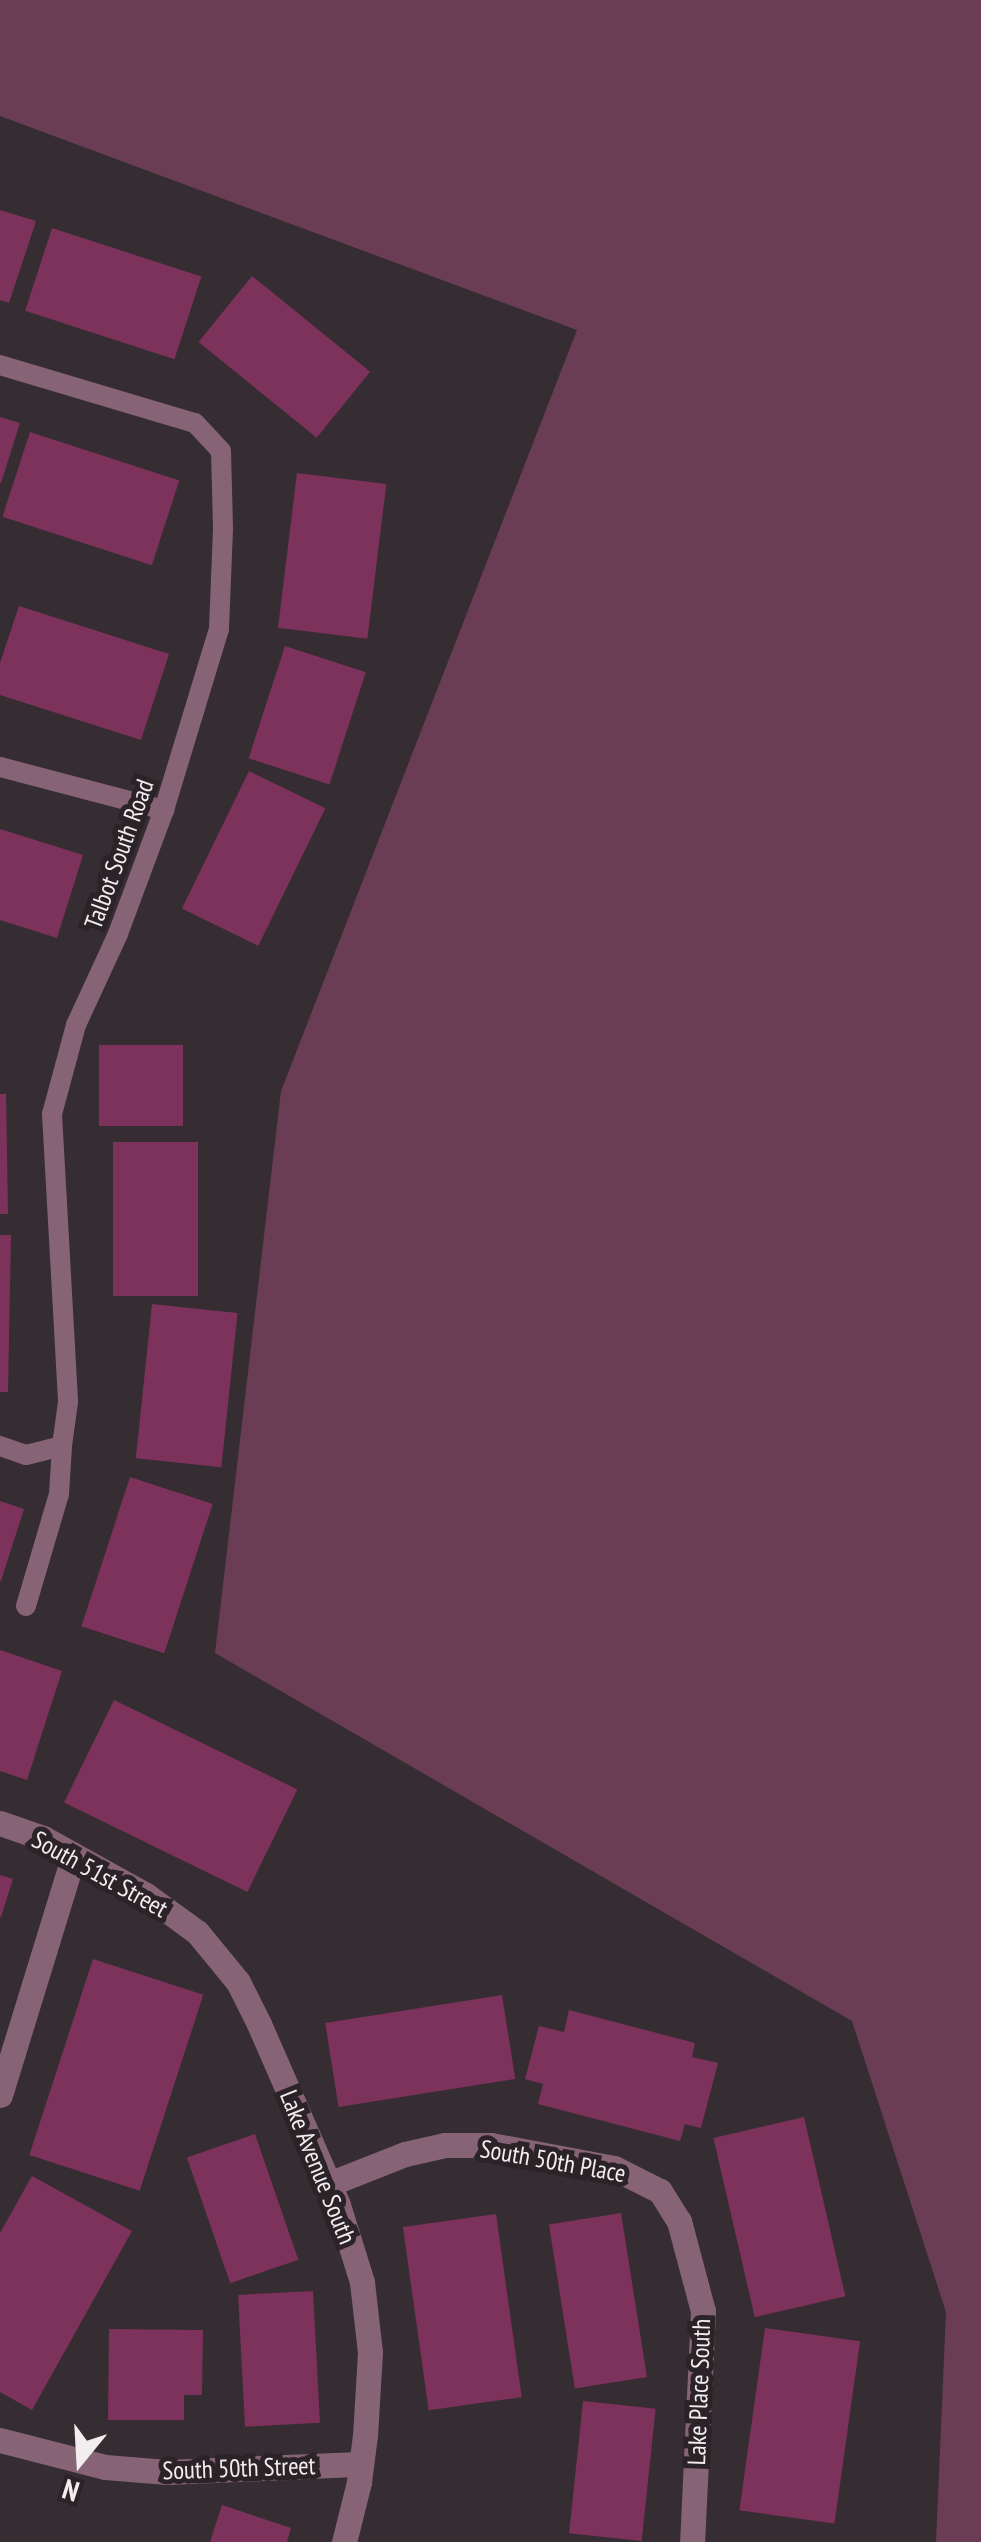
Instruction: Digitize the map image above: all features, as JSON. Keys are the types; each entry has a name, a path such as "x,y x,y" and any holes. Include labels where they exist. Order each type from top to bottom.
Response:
{"street":[{"name":"South 51st Street","path":"0,1823 43,1838 146,1895 197,1932"},
{"path":"0,2094 74,1856"},
{"name":"Lake Avenue South","path":"197,1932 238,1982 329,2184 362,2282 370,2352 362,2464 344,2542"},
{"name":"South 50th Place","path":"329,2184 406,2154 445,2145 491,2145 614,2168 660,2191"},
{"name":"Lake Place South","path":"660,2191 679,2221 704,2310 692,2542"},
{"name":"South 50th Street","path":"0,2440 105,2467 167,2472 362,2464"}],"lane":[{"name":"Talbot South Road","path":"0,366 195,423 221,450 219,629 164,810 118,934 76,1025 52,1114 68,1402 59,1494 26,1606"},
{"path":"0,766 164,810"},
{"path":"0,1446 26,1455 62,1446"}],"shaded area":[{"path":"0,0 981,0 981,2542 936,2542 946,2312 852,2021 215,1653 281,1091 577,330 0,116"}],"building":[{"path":"0,210 36,221 9,303 0,300"},
{"path":"52,228 201,277 174,359 25,311"},
{"path":"252,276 370,372 317,438 199,342"},
{"path":"0,417 20,423 1,483 0,483"},
{"path":"30,432 179,481 152,565 2,517"},
{"path":"297,473 386,484 367,639 278,628"},
{"path":"19,606 169,654 141,740 0,695 0,663"},
{"path":"285,646 366,672 329,784 249,758"},
{"path":"249,771 325,808 258,946 182,909"},
{"path":"0,829 83,855 57,938 0,920"},
{"path":"99,1045 183,1045 183,1126 99,1126"},
{"path":"0,1094 6,1094 8,1214 0,1214"},
{"path":"113,1142 198,1142 198,1296 113,1296"},
{"path":"0,1235 11,1235 8,1392 0,1392"},
{"path":"152,1304 238,1313 221,1467 136,1458"},
{"path":"130,1477 213,1504 164,1653 81,1626"},
{"path":"0,1501 24,1509 1,1581 0,1581"},
{"path":"0,1650 62,1671 27,1780 0,1771"},
{"path":"114,1700 297,1789 247,1892 64,1802"},
{"path":"0,1875 13,1879 1,1917 0,1917"},
{"path":"93,1959 203,1995 140,2191 29,2155"},
{"path":"502,1995 515,2079 339,2107 325,2023"},
{"path":"569,2010 695,2043 692,2057 718,2063 701,2128 685,2124 680,2141 538,2104 543,2084 525,2079 539,2026 564,2032"},
{"path":"804,2117 845,2296 755,2317 713,2138"},
{"path":"255,2134 298,2260 230,2283 187,2157"},
{"path":"32,2176 132,2231 32,2410 0,2392 0,2233"},
{"path":"621,2213 647,2377 575,2388 549,2224"},
{"path":"496,2214 522,2397 429,2410 403,2227"},
{"path":"313,2291 320,2423 245,2427 238,2295"},
{"path":"765,2328 860,2341 834,2524 739,2510"},
{"path":"109,2329 203,2330 202,2395 184,2395 184,2420 108,2420"},
{"path":"583,2401 656,2409 642,2541 569,2533"},
{"path":"222,2505 291,2528 287,2542 210,2542"}]}
